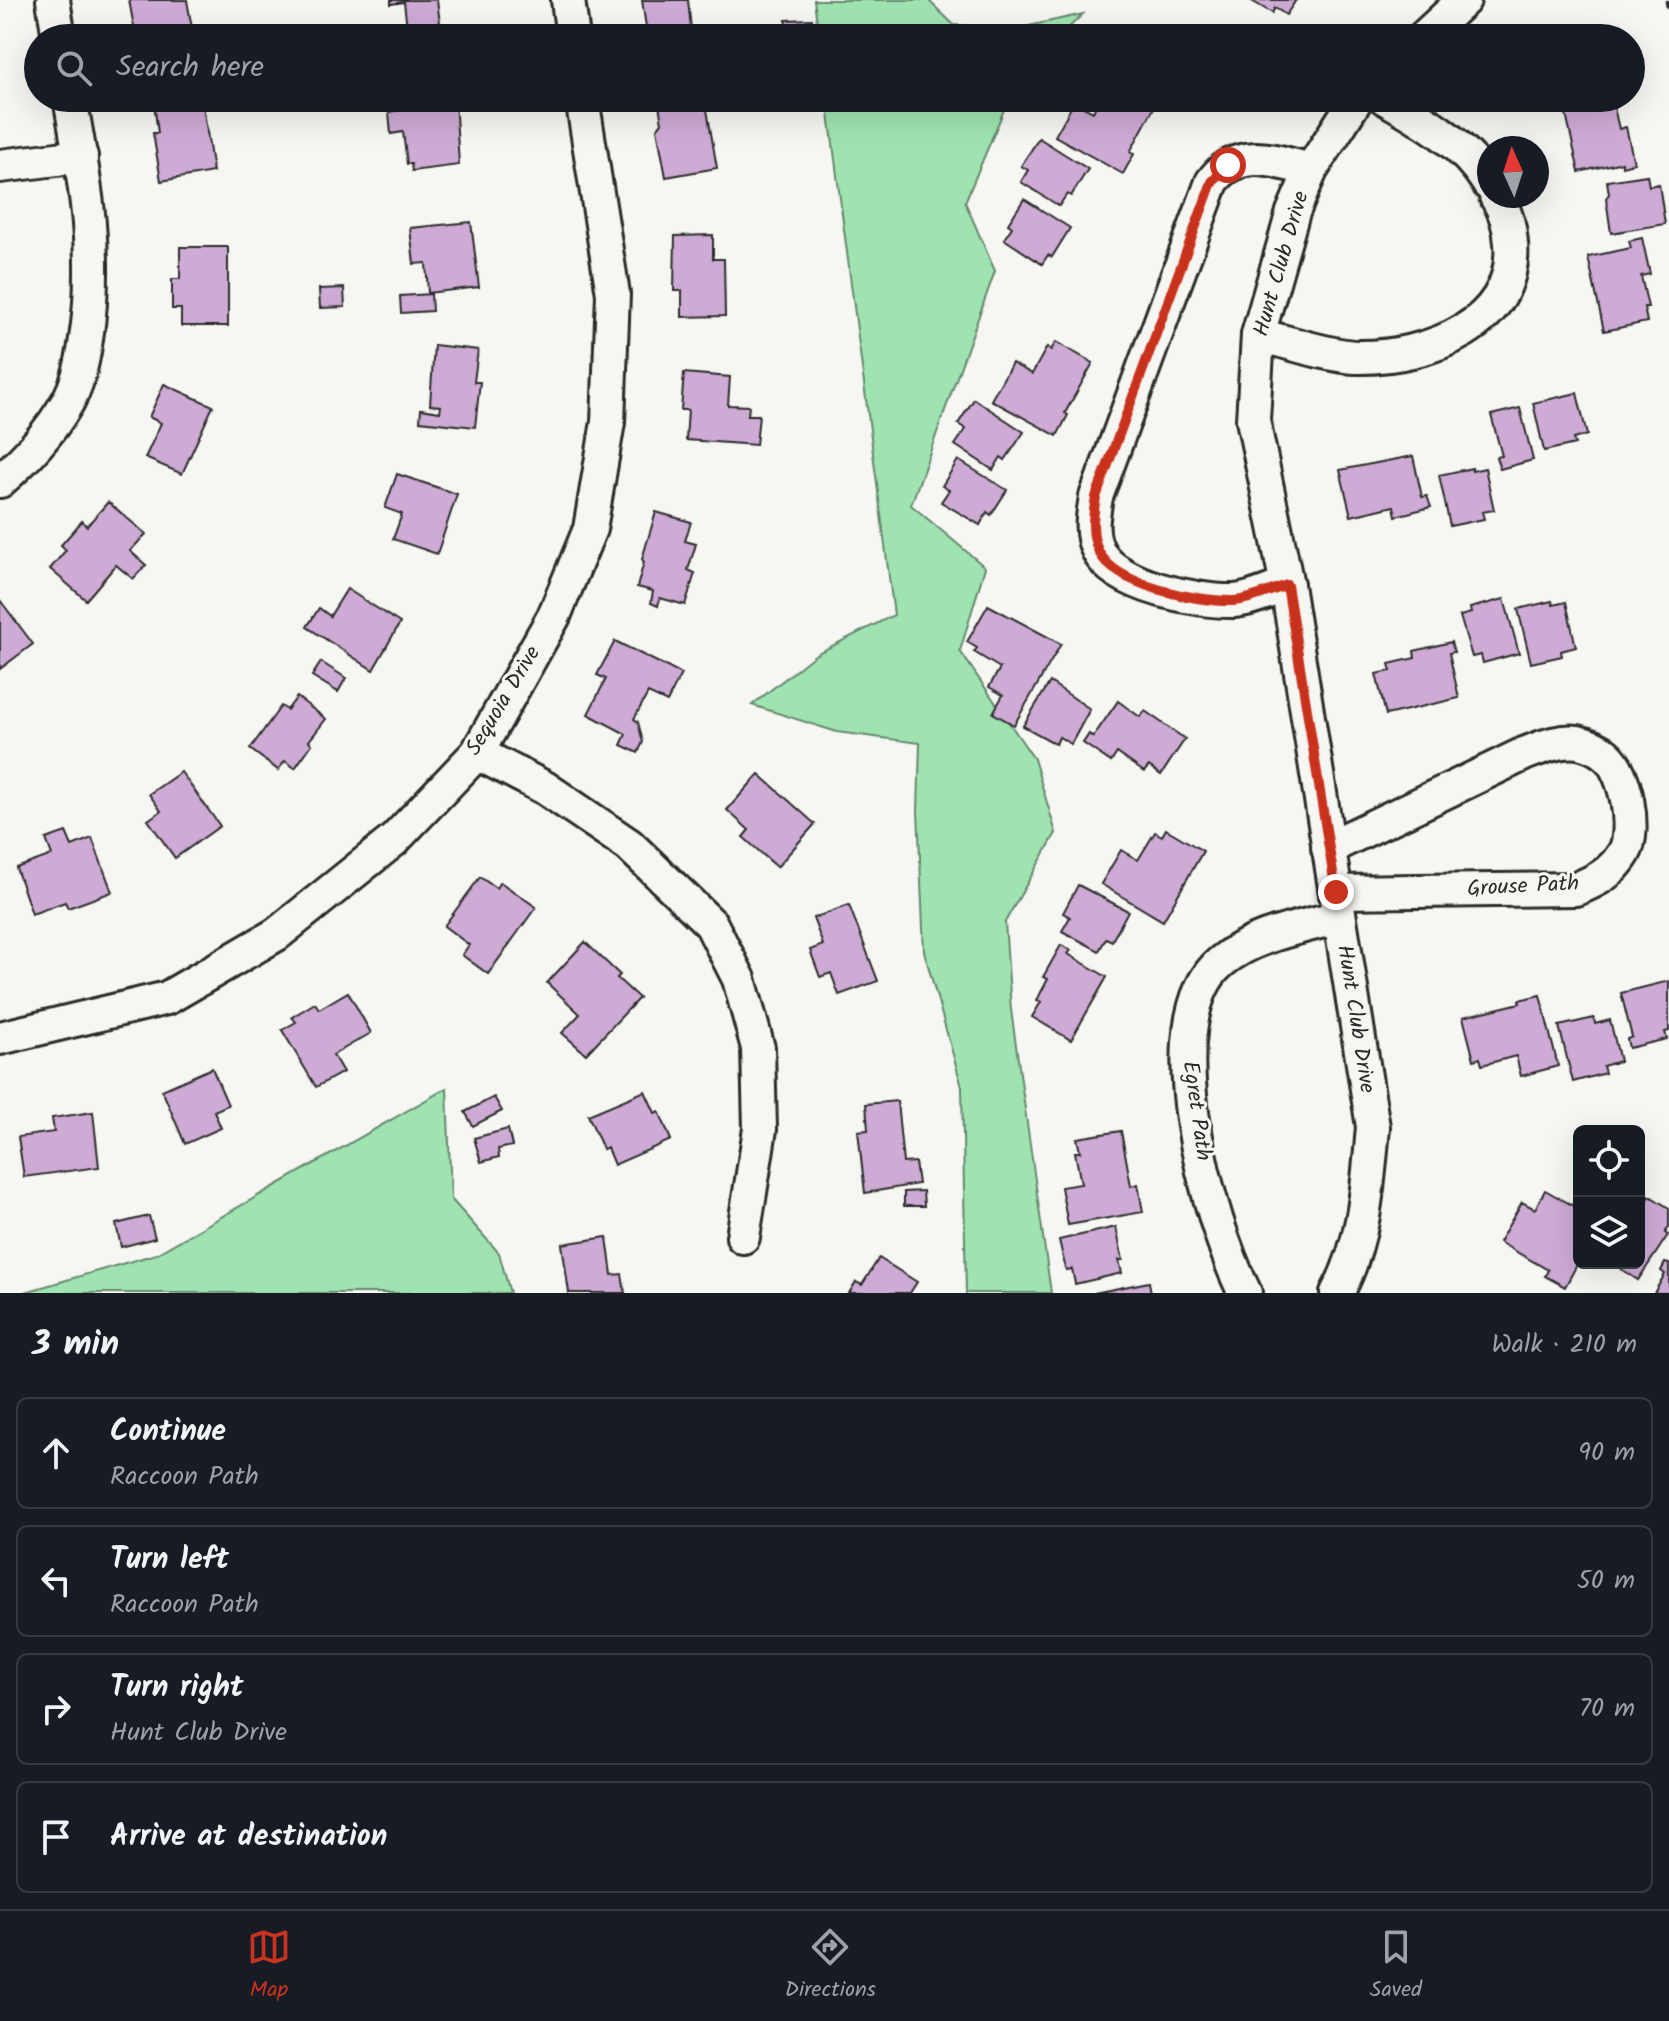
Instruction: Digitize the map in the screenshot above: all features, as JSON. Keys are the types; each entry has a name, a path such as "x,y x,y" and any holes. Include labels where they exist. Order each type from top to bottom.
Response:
{"street":[{"path":"53,0 57,24"},
{"path":"568,0 571,24"},
{"path":"1440,24 1464,0"},
{"path":"0,481 29,457 69,402 83,361 90,312 93,249 73,112"},
{"name":"Sequoia Drive","path":"0,1038 167,998 277,934 394,840 477,753 554,616 590,529 605,438 613,294 584,112"},
{"name":"Hunt Club Drive","path":"1348,112 1311,170 1293,212 1258,335 1253,420 1287,585 1373,1127 1365,1207 1350,1288"},
{"path":"1409,112 1432,125 1477,168"},
{"path":"0,166 81,156"},
{"path":"1287,585 1235,601 1145,587 1106,562 1094,539 1092,523 1096,497 1212,182 1228,165 1248,158 1262,158 1311,170"},
{"path":"1258,335 1356,358 1395,356 1456,336 1471,326 1500,297 1510,276 1510,233 1501,208"},
{"name":"Grouse Path","path":"1328,848 1524,754 1558,743 1576,741 1608,756 1617,770 1628,811 1630,830 1626,850 1615,867 1600,879 1576,889 1337,904"},
{"path":"477,753 545,788 629,845 711,924 739,979 758,1048 760,1129 743,1237"},
{"name":"Egret Path","path":"1245,1293 1226,1247 1195,1138 1187,1051 1193,1013 1206,982 1218,964 1247,943 1337,904"}],"path":[{"path":"1667,0 1669,12"}],"green space":[{"path":"814,0 928,0 953,24 817,24"},
{"path":"1083,14 1073,24 1038,24"},
{"path":"829,112 1003,112 965,202 995,271 911,505 985,567 960,651 1034,759 1056,833 1005,922 1011,1010 1051,1293 966,1293 962,1087 924,951 918,811 920,743 837,732 752,705 816,654 894,615"},
{"path":"447,1088 451,1199 499,1253 510,1293 22,1293 156,1254"}],"building":[{"path":"129,0 187,0 191,24 133,24"},
{"path":"391,0 437,0 440,23 407,24 404,2 391,4"},
{"path":"642,0 688,0 690,24 646,24"},
{"path":"1250,0 1296,0 1286,15 1275,8 1272,13"},
{"path":"812,19 812,24 786,24 786,20"},
{"path":"155,112 204,112 213,172 161,181 153,133 158,133"},
{"path":"389,112 456,112 459,165 412,171 411,164 407,164 403,132 391,134"},
{"path":"660,112 707,112 717,168 666,177 657,129 662,123"},
{"path":"1068,112 1152,112 1130,152 1134,154 1123,174 1055,136"},
{"path":"1565,112 1615,112 1619,129 1626,127 1634,163 1622,166 1622,162 1579,172"},
{"path":"1039,138 1088,169 1071,196 1067,194 1059,206 1021,182 1028,170 1021,166"},
{"path":"1647,175 1649,186 1659,184 1665,224 1611,233 1607,181"},
{"path":"1024,199 1070,228 1052,257 1048,255 1042,264 1004,239 1012,227 1008,224"},
{"path":"471,222 479,287 428,293 426,263 414,264 410,228"},
{"path":"713,235 713,259 724,259 725,316 682,317 682,291 674,291 675,236"},
{"path":"1642,238 1650,274 1641,276 1648,307 1644,307 1647,322 1604,331 1588,257 1631,248 1629,241"},
{"path":"180,247 228,247 228,326 181,326 181,309 172,309 172,279 180,279"},
{"path":"344,288 345,307 320,308 319,289"},
{"path":"431,294 432,311 401,313 400,296"},
{"path":"1056,342 1093,363 1065,413 1068,415 1057,436 991,400 1012,363 1032,374 1047,347 1051,350"},
{"path":"434,345 478,350 474,382 480,382 475,427 420,421 421,409 440,412 441,406 430,405"},
{"path":"684,373 730,377 728,405 749,406 748,415 759,415 756,445 686,440 688,410 681,410"},
{"path":"164,384 213,406 182,474 145,458 161,423 149,417"},
{"path":"1577,393 1587,435 1573,439 1575,444 1544,451 1533,403"},
{"path":"974,399 1024,432 1005,460 1001,457 993,470 955,445 966,429 958,424"},
{"path":"1520,408 1533,460 1500,469 1496,457 1502,456 1491,415"},
{"path":"1413,456 1422,497 1427,496 1431,507 1396,516 1394,506 1351,516 1340,470"},
{"path":"958,460 1007,490 991,515 987,512 980,525 941,502 949,490 942,486"},
{"path":"1472,468 1472,471 1485,468 1494,510 1482,512 1484,519 1450,526 1439,475"},
{"path":"397,474 457,494 437,554 393,539 402,514 385,508"},
{"path":"108,502 146,534 130,551 146,565 133,579 116,565 86,600 50,569 66,550 61,545 82,521 87,526"},
{"path":"656,512 691,522 685,541 696,544 688,570 695,573 685,605 660,598 658,606 651,603 653,591 637,587"},
{"path":"347,589 400,623 373,670 307,627 319,608 330,616"},
{"path":"1504,599 1519,653 1483,663 1481,655 1472,657 1460,616 1471,613 1470,608"},
{"path":"0,600 33,644 0,669"},
{"path":"1552,601 1553,605 1566,602 1576,647 1561,651 1562,656 1531,663 1518,609"},
{"path":"988,605 1061,644 1014,725 993,713 1003,695 989,687 1000,668 974,652 977,648 967,642"},
{"path":"615,641 681,674 667,702 648,693 634,719 638,722 643,742 638,753 621,745 626,734 588,714 606,679 597,675"},
{"path":"1451,642 1454,652 1449,653 1459,698 1386,715 1376,674 1391,671 1389,664 1415,658 1414,651"},
{"path":"321,662 346,678 338,692 312,676"},
{"path":"1050,682 1090,709 1071,744 1059,737 1056,744 1023,726"},
{"path":"297,697 326,719 309,741 312,744 295,768 285,761 278,770 250,749 281,706 287,710"},
{"path":"1118,701 1140,717 1145,711 1185,739 1161,775 1149,766 1144,772 1117,753 1111,762 1083,743 1089,734 1093,737"},
{"path":"181,772 220,826 175,858 148,820 161,811 149,794"},
{"path":"759,774 815,824 777,867 743,837 749,830 727,810"},
{"path":"1166,829 1203,851 1163,921 1101,884 1121,850 1138,860 1155,832 1162,836"},
{"path":"66,832 72,846 92,838 112,892 68,908 65,902 32,914 16,868 52,855 46,839"},
{"path":"480,877 496,888 500,882 536,907 488,974 462,955 469,945 444,926"},
{"path":"1078,885 1128,911 1112,941 1106,938 1099,951 1062,931 1070,917 1063,913"},
{"path":"849,905 878,981 839,995 831,973 820,977 810,950 823,945 813,918"},
{"path":"585,942 639,998 586,1054 562,1033 580,1014 547,983"},
{"path":"1061,945 1071,950 1068,954 1107,977 1071,1040 1032,1017 1041,1002 1037,1000 1048,979 1043,977"},
{"path":"1669,981 1667,1039 1629,1048 1627,1039 1632,1037 1621,993"},
{"path":"348,992 371,1033 333,1055 343,1072 316,1087 282,1030 296,1022 292,1017 315,1003 319,1009"},
{"path":"1540,995 1558,1066 1521,1076 1516,1056 1482,1065 1480,1058 1474,1060 1463,1017"},
{"path":"1594,1018 1595,1024 1610,1020 1620,1061 1603,1066 1605,1073 1573,1082 1559,1026"},
{"path":"212,1068 228,1105 214,1111 221,1128 185,1144 162,1090"},
{"path":"645,1091 655,1113 659,1111 671,1140 614,1165 588,1115"},
{"path":"494,1097 502,1111 473,1126 465,1112"},
{"path":"897,1101 903,1163 915,1162 918,1184 865,1193 858,1131 868,1130 866,1104"},
{"path":"93,1112 99,1167 24,1177 18,1137 54,1132 52,1118"},
{"path":"508,1129 512,1146 498,1149 499,1157 481,1162 474,1138"},
{"path":"1121,1131 1131,1186 1138,1184 1143,1212 1068,1225 1061,1187 1081,1184 1075,1152 1080,1152 1077,1138"},
{"path":"1545,1190 1573,1206 1575,1269 1565,1287 1545,1276 1548,1270 1499,1242 1522,1202 1535,1209"},
{"path":"923,1191 924,1206 904,1206 904,1192"},
{"path":"1650,1196 1669,1208 1669,1227 1665,1233 1668,1235 1638,1280 1621,1269 1645,1269 1645,1203"},
{"path":"149,1216 155,1238 121,1247 116,1224"},
{"path":"1116,1227 1123,1260 1119,1260 1122,1273 1075,1284 1072,1269 1066,1270 1059,1240"},
{"path":"607,1237 612,1275 622,1274 625,1293 569,1293 562,1244"},
{"path":"879,1258 917,1282 910,1293 849,1293 856,1282 862,1285"},
{"path":"1665,1263 1669,1264 1669,1293 1654,1293 1665,1274 1661,1271"},
{"path":"1149,1282 1151,1293 1094,1293"}],"route":[{"path":"1228,165 1212,182 1096,497 1092,523 1094,539 1106,562 1145,587 1235,601 1287,585 1336,892"}]}
